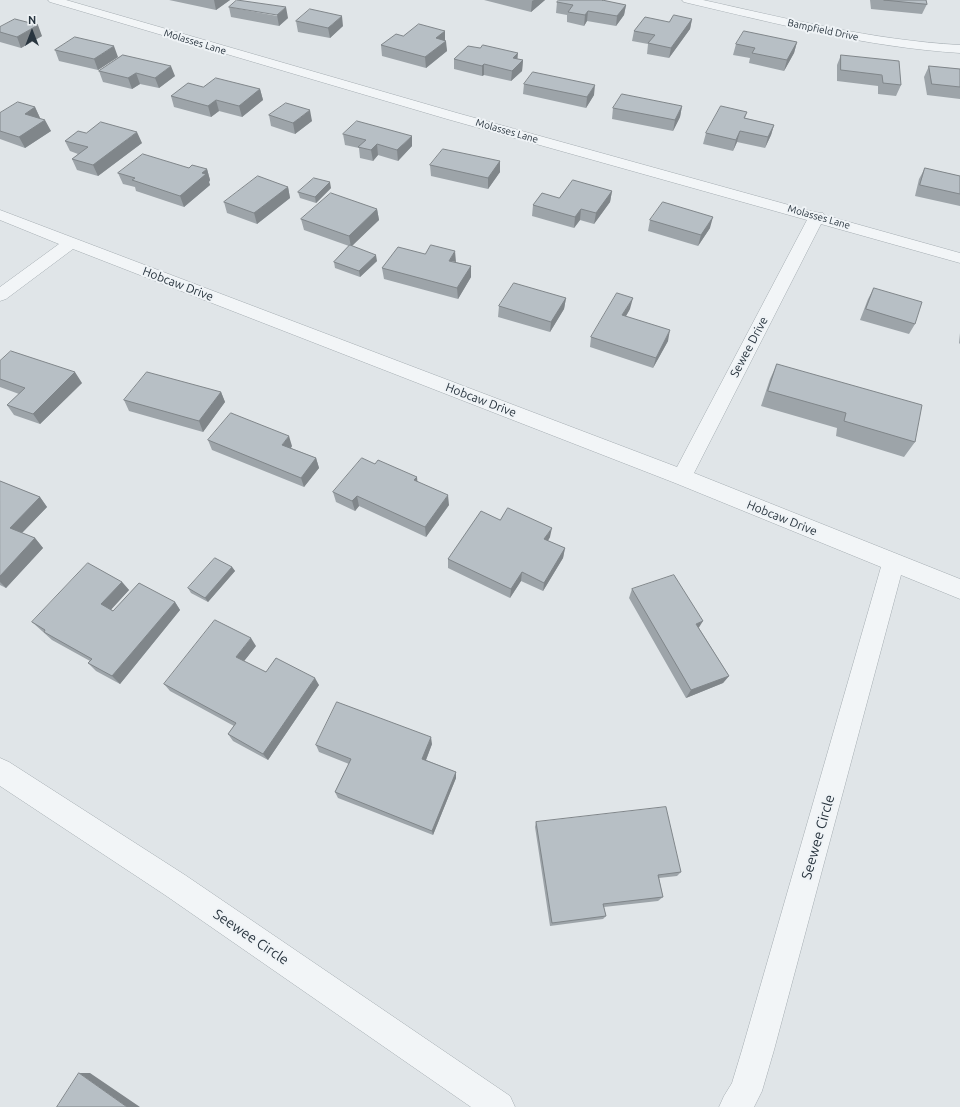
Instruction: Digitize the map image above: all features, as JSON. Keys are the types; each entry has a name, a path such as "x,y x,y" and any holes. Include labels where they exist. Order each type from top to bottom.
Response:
{"street":[{"name":"Molasses Lane","path":"54,0 255,60 685,181 817,216 960,258"},
{"name":"Bampfield Drive","path":"688,0 845,35 899,44 941,49 960,49"},
{"name":"Hobcaw Drive","path":"0,215 682,477 960,589"},
{"name":"Sewee Drive","path":"682,477 817,216"},
{"path":"0,295 72,242"},
{"name":"Seewee Circle","path":"735,1107 746,1091 758,1050 893,563"},
{"name":"Seewee Circle","path":"0,771 175,885 499,1107"}],"building":[{"path":"237,0 286,7 277,15 229,7"},
{"path":"559,0 602,0 626,5 617,16 588,11 585,15 568,12 573,5 557,2"},
{"path":"884,0 926,0 927,4"},
{"path":"310,9 342,16 328,28 296,21"},
{"path":"674,15 692,19 671,48 648,43 655,35 634,31 645,17 669,22"},
{"path":"15,19 38,25 17,37 0,32 0,27"},
{"path":"419,24 445,31 436,38 446,41 425,57 381,45 396,34 403,36"},
{"path":"744,31 797,42 787,60 752,53 755,48 736,44"},
{"path":"75,37 114,46 94,59 55,50"},
{"path":"483,45 518,53 513,58 523,60 512,71 454,59 468,46 480,48"},
{"path":"123,55 171,66 155,78 136,73 128,78 99,71"},
{"path":"841,55 899,61 901,85 883,83 882,75 841,70"},
{"path":"929,66 960,69 960,87 932,84"},
{"path":"533,72 595,85 587,97 524,84"},
{"path":"216,78 260,89 239,106 216,100 208,106 171,96 188,83 203,87"},
{"path":"622,94 682,106 675,120 613,108"},
{"path":"18,102 35,107 25,114 45,120 19,137 0,131 0,113"},
{"path":"286,103 310,110 293,123 269,115"},
{"path":"721,106 747,112 744,118 774,125 768,137 740,131 736,140 706,133"},
{"path":"357,121 412,136 397,150 377,144 371,150 358,147 366,140 343,134"},
{"path":"101,122 137,132 93,165 72,159 88,147 65,141 78,131 86,133"},
{"path":"443,149 500,161 488,178 430,165"},
{"path":"143,154 189,168 192,165 207,169 202,173 206,174 180,196 132,180 135,178 118,173"},
{"path":"925,168 960,176 960,194 920,185"},
{"path":"258,176 288,187 254,213 224,202"},
{"path":"314,178 330,182 315,197 298,192"},
{"path":"573,180 612,191 596,213 581,209 575,217 533,205 542,193 559,198"},
{"path":"331,193 377,209 349,236 301,219"},
{"path":"663,202 713,217 701,235 650,220"},
{"path":"350,245 376,255 359,271 334,262"},
{"path":"431,245 455,251 449,261 471,266 457,288 382,268 398,247 425,254"},
{"path":"514,283 566,298 551,322 499,306"},
{"path":"874,288 922,302 915,324 866,309"},
{"path":"617,293 633,298 622,315 670,330 656,358 591,337"},
{"path":"11,351 75,372 33,414 7,405 25,388 0,379 0,361"},
{"path":"777,364 922,405 915,442 844,421 846,413 768,391"},
{"path":"147,372 221,392 199,421 124,400"},
{"path":"231,413 289,436 282,445 316,458 301,478 208,440"},
{"path":"362,458 375,464 378,460 417,477 414,480 448,495 425,527 357,496 352,501 333,492"},
{"path":"0,481 40,497 10,528 35,538 0,576"},
{"path":"508,508 552,528 544,539 565,548 544,583 522,572 511,589 448,559 481,511 500,520"},
{"path":"215,558 232,567 205,598 188,588"},
{"path":"88,563 122,582 101,604 113,611 139,583 175,602 112,676 88,663 92,659 44,632 45,630 32,622"},
{"path":"674,575 703,621 696,624 729,676 691,690 632,589"},
{"path":"215,620 251,638 236,657 266,672 276,658 315,678 263,754 228,734 236,723 164,684"},
{"path":"337,702 431,737 422,759 456,772 432,831 335,792 351,759 316,745"},
{"path":"666,807 681,872 658,875 663,897 603,904 606,916 552,923 536,822"},
{"path":"79,1073 127,1107 57,1107"}]}
